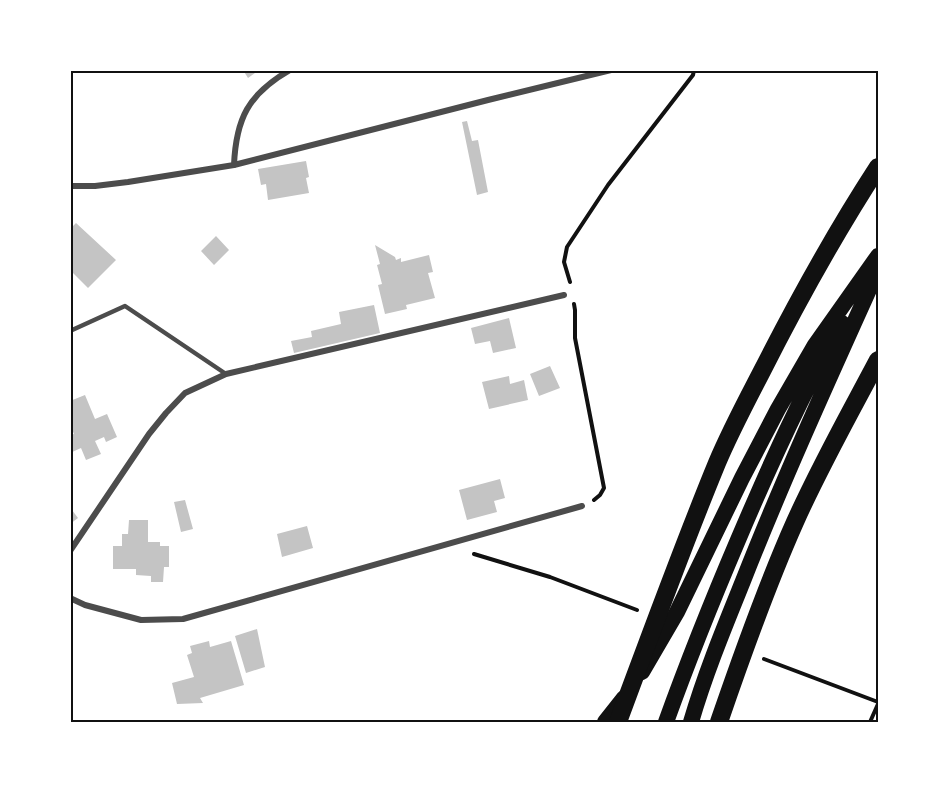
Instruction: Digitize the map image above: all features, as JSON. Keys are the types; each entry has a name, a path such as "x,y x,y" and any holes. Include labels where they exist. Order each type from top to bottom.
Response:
{"highway":[{"path":"618,723 718,461 800,299 837,232 879,167"},
{"path":"605,723 648,662 677,612 742,478 815,345 879,258"},
{"path":"666,723 713,598 772,461 838,330 879,258"},
{"path":"691,723 705,676 769,516 879,268"},
{"path":"719,723 755,618 795,521 879,360"}],"street":[{"path":"234,165 240,122 251,101 274,79 290,70"},
{"path":"70,186 106,184 234,165 611,70"},
{"path":"70,551 149,434 185,393 226,374 564,295"},
{"path":"70,598 85,605 141,620 183,619 582,506"}],"lane":[{"path":"70,332 125,306 226,374"}],"path":[{"path":"570,286 564,262 567,247 608,185 693,75 694,70"},
{"path":"572,294 575,310 575,338 604,488 600,495 582,506"},
{"path":"482,557 550,577"},
{"path":"854,694 879,703 870,723"}],"building":[{"path":"243,70 259,70 248,78"},
{"path":"467,121 472,141 478,140 488,192 477,195 462,122"},
{"path":"306,161 309,193 268,200 266,184 261,185 258,169"},
{"path":"76,223 116,260 88,288 70,270 70,229"},
{"path":"216,236 229,250 214,265 201,251"},
{"path":"375,245 395,257 396,260 401,258 401,262 429,255 433,272 428,273 435,298 406,305 407,309 385,314 378,285 382,284"},
{"path":"374,305 380,333 294,353 291,341 312,337 311,331 341,324 339,312"},
{"path":"509,318 516,348 493,353 490,341 475,344 471,328"},
{"path":"550,366 560,388 539,396 530,374"},
{"path":"509,376 510,384 524,380 528,400 489,409 482,382"},
{"path":"85,395 95,419 107,414 117,437 106,442 104,437 95,441 101,454 86,460 81,448 70,453 70,435 74,434 70,425 70,401"},
{"path":"500,479 505,498 494,501 497,512 467,520 459,490"},
{"path":"185,500 193,529 181,532 174,502"},
{"path":"72,510 78,518 70,524 70,512"},
{"path":"129,520 148,520 148,542 160,542 160,546 169,546 169,567 164,567 163,582 151,582 151,576 136,575 136,569 113,569 113,546 122,546 122,534 128,534"},
{"path":"307,526 313,548 282,557 277,534"},
{"path":"257,629 265,667 246,673 235,636"},
{"path":"209,641 210,647 231,641 244,685 200,698 203,703 177,704 172,683 194,677 187,655 192,653 190,646"}]}
